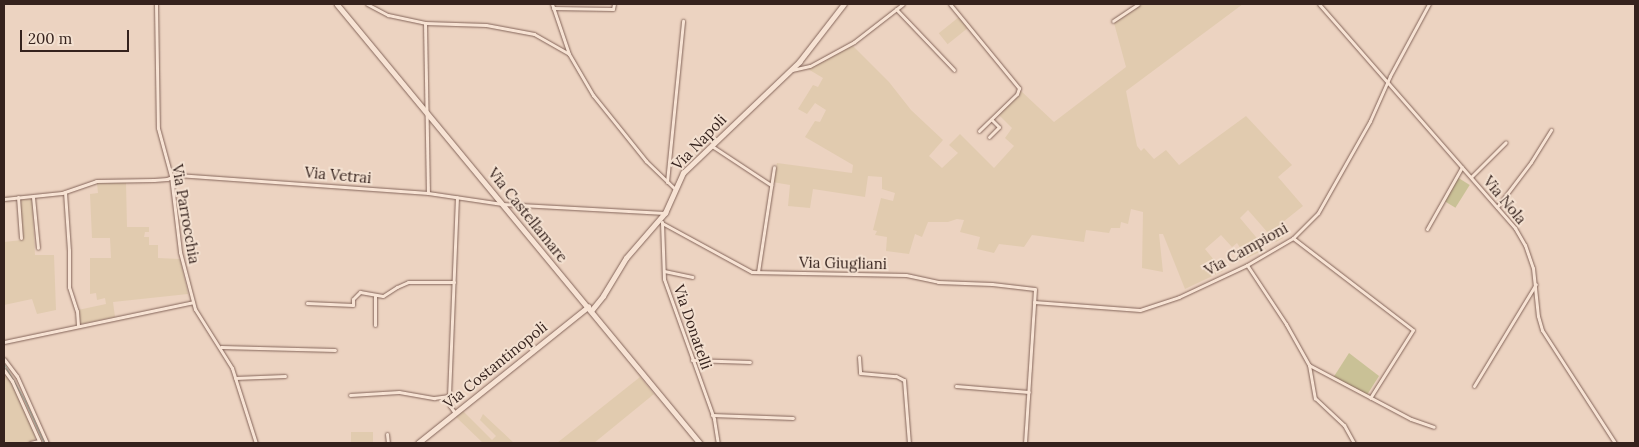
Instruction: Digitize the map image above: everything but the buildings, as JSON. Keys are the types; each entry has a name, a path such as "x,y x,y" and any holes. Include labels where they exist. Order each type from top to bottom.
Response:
{"street":[{"name":"Via Parrocchia","path":"156,4 158,128 171,176 178,243 193,302 200,320 221,347 235,378 256,443"},
{"name":"Via Castellamare","path":"337,4 700,443"},
{"path":"367,4 388,16 426,23 486,25 534,34 569,54"},
{"path":"552,4 569,54 601,106 646,160 675,190"},
{"path":"553,8 613,10 614,4"},
{"name":"Via Napoli","path":"589,309 603,296 626,258 663,215 683,173 792,70 844,4"},
{"path":"792,70 810,66 854,42 903,4"},
{"path":"950,4 1019,88 1017,94 979,131"},
{"path":"1113,21 1138,4"},
{"name":"Via Nola","path":"1319,4 1515,228 1525,245 1536,283 1538,316 1542,330 1615,443"},
{"name":"Via Campioni","path":"1034,302 1140,310 1179,297 1247,265 1294,238 1318,213 1389,83 1390,76 1429,4"},
{"path":"896,9 954,70"},
{"path":"667,182 683,21"},
{"path":"426,23 428,193"},
{"path":"989,137 999,127 991,119"},
{"path":"1497,206 1531,162 1551,130"},
{"path":"1471,177 1506,142"},
{"path":"712,145 771,185"},
{"path":"1427,229 1462,166"},
{"path":"758,272 774,167"},
{"name":"Via Vetrai","path":"4,199 65,192 96,181 154,180 167,179 171,176 214,176 428,193 502,204 663,215"},
{"path":"65,192 69,250 68,287 77,311 78,326"},
{"path":"33,196 38,248"},
{"path":"18,197 21,238"},
{"path":"455,413 450,406 449,396 457,197"},
{"name":"Via Donatelli","path":"663,215 664,279 712,415 718,443"},
{"name":"Via Giugliani","path":"662,223 752,272 906,275 938,282 992,284 1035,289 1034,302"},
{"path":"1294,238 1413,330 1370,398"},
{"path":"1247,265 1286,324 1308,365 1315,398 1344,425 1354,443"},
{"path":"664,271 692,276"},
{"path":"307,303 352,305 353,299 360,292 383,296 408,282 454,282"},
{"path":"1474,386 1536,283"},
{"path":"375,296 376,325"},
{"path":"4,342 193,302"},
{"path":"1025,443 1030,392 1034,302"},
{"name":"Via Costantinopoli","path":"418,443 589,309"},
{"path":"221,347 334,350"},
{"path":"4,358 17,376 47,443"},
{"path":"859,358 860,373 896,376 904,380 909,443"},
{"path":"692,360 750,362"},
{"path":"1308,365 1411,420 1434,428"},
{"path":"4,370 12,381 40,442 30,443"},
{"path":"235,378 285,376"},
{"path":"956,386 1030,392"},
{"path":"350,395 399,392 434,398 449,396"},
{"path":"712,415 793,418"},
{"path":"387,434 388,443"}],"shaded area":[{"path":"1141,4 1243,4 1126,91 1137,146 1141,151 1144,148 1154,159 1166,150 1179,165 1246,116 1292,165 1278,177 1303,206 1278,226 1284,234 1281,236 1283,238 1276,242 1248,210 1240,218 1266,249 1247,258 1237,243 1232,247 1221,235 1205,249 1223,271 1185,289 1163,234 1159,234 1163,272 1142,268 1143,212 1131,209 1128,224 1121,222 1120,228 1111,228 1109,233 1086,230 1084,242 1032,235 1024,247 999,244 994,253 977,249 980,237 960,232 964,220 957,219 948,222 928,222 922,237 915,234 909,254 886,251 887,237 875,235 877,231 873,230 881,198 893,201 895,193 882,189 882,177 868,176 865,197 813,189 810,208 788,206 790,185 772,182 777,163 852,173 853,165 805,137 815,121 820,122 826,110 815,103 807,114 798,109 813,85 818,87 823,78 808,69 852,45 889,82 911,110 943,140 929,156 942,168 958,153 949,145 960,134 994,168 1014,146 1005,138 1012,128 997,113 1021,91 1054,122 1126,67 1114,23"},
{"path":"959,17 968,28 948,44 939,33"},
{"path":"1457,177 1470,185 1455,208 1443,200"},
{"path":"126,182 127,227 149,227 149,232 145,232 144,237 149,237 149,245 158,245 158,258 180,259 188,294 113,302 115,317 80,324 78,310 106,304 105,298 97,300 96,293 90,294 90,258 111,258 110,238 92,238 90,194 98,193 97,183"},
{"path":"32,198 35,255 54,255 56,310 37,314 32,299 4,305 4,242 22,240 20,199"},
{"path":"1349,353 1379,376 1367,395 1333,378"},
{"path":"4,371 13,384 36,437 34,440 24,443 4,443"},
{"path":"640,377 654,394 594,443 557,443"},
{"path":"463,411 492,440 496,436 480,420 483,414 514,443 483,443 456,417"},
{"path":"351,432 373,432 373,443 351,443"}],"waterway":[{"path":"4,364 25,401 44,443"}]}
